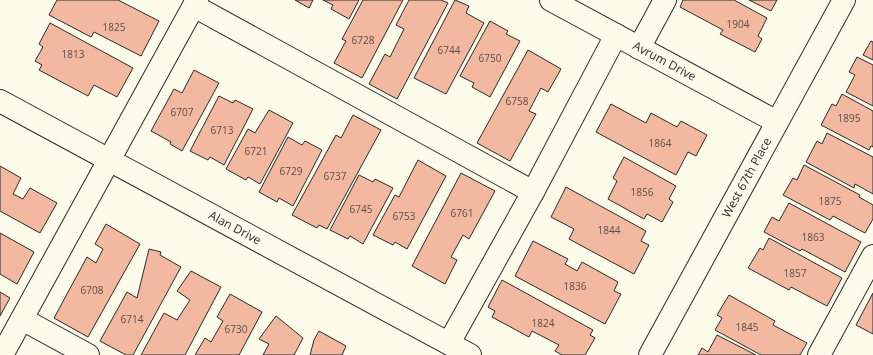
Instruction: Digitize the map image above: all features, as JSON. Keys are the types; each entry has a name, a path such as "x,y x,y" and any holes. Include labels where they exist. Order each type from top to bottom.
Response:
{"street":[{"name":"Avrum Drive","path":"551,0 777,122"},
{"path":"639,48 665,0"},
{"name":"West 67th Place","path":"650,355 844,0"},
{"path":"2,355 196,3 533,192"},
{"path":"463,352 533,192 616,35"},
{"name":"Alan Drive","path":"0,101 463,352"},
{"path":"819,355 873,256"},
{"path":"22,319 88,355"}],"building":[{"path":"57,0 118,0 159,21 141,56 94,32 91,37 49,15"},
{"path":"295,0 313,0 309,8"},
{"path":"323,0 359,0 349,19 331,9 333,5"},
{"path":"363,0 403,0 362,78 334,63 346,41 342,39"},
{"path":"409,0 441,0 448,3 397,99 369,84 385,54 390,57 404,29 396,25"},
{"path":"455,0 469,6 466,13 484,23 446,94 414,78"},
{"path":"683,0 734,0 767,18 758,36 762,39 755,52 720,34 723,30 680,7"},
{"path":"749,0 777,0 771,11"},
{"path":"490,21 508,31 506,34 520,41 490,97 472,87 474,83 460,76"},
{"path":"50,23 133,68 117,97 94,85 88,96 39,70 42,65 35,61 43,47 39,44"},
{"path":"871,41 873,42 873,60 863,55"},
{"path":"528,50 561,69 548,92 541,88 529,111 536,114 510,161 477,143"},
{"path":"857,57 873,65 873,106 846,92 855,75 849,72"},
{"path":"194,70 219,83 182,151 170,144 171,142 151,131 174,89 182,93"},
{"path":"842,94 873,111 873,147 871,146 869,150 821,125 832,104 836,106"},
{"path":"219,96 233,103 235,100 253,109 224,165 210,157 208,160 190,151"},
{"path":"611,104 646,123 651,113 677,127 681,121 707,135 696,156 688,152 676,175 596,132"},
{"path":"269,110 293,123 260,184 248,177 246,180 226,169 248,129 255,133"},
{"path":"353,115 381,130 327,229 319,225 317,228 292,215 336,135 341,138"},
{"path":"827,133 873,157 873,194 855,184 854,188 806,162 817,141 822,144"},
{"path":"288,137 302,145 305,141 322,150 293,206 279,198 277,202 259,192"},
{"path":"624,157 676,186 669,199 673,202 662,222 647,214 644,219 608,199 617,181 613,178"},
{"path":"418,160 446,176 407,249 395,242 393,245 373,235 395,195 399,197"},
{"path":"804,165 860,195 859,197 873,205 873,219 865,233 833,216 830,220 783,195 793,178 797,180"},
{"path":"0,166 21,178 13,194 23,199 30,188 57,203 40,233 0,211"},
{"path":"461,173 495,191 469,239 463,235 451,257 457,260 445,284 412,266"},
{"path":"359,175 373,182 375,179 393,188 363,244 350,236 348,239 330,230"},
{"path":"566,187 646,231 641,241 649,245 634,274 569,239 574,229 551,217"},
{"path":"789,203 861,242 845,272 802,249 800,251 764,232 772,217 779,221"},
{"path":"106,224 140,244 88,337 54,318 87,257 96,263 103,249 95,244"},
{"path":"0,233 34,252 17,284 0,274"},
{"path":"769,238 842,278 827,306 791,287 789,290 748,268 760,248 763,250"},
{"path":"533,241 568,259 565,264 577,271 582,262 618,282 614,291 621,294 605,324 515,276"},
{"path":"149,249 161,252 160,255 181,267 133,355 126,355 100,341 127,292 137,298"},
{"path":"191,271 221,287 185,355 141,355 164,313 177,320 190,300 177,291"},
{"path":"502,280 593,330 590,335 595,338 585,355 562,355 555,351 559,345 532,331 529,337 492,317 495,311 488,307"},
{"path":"0,292 10,298 0,316"},
{"path":"873,293 873,334 856,325"},
{"path":"230,294 262,312 239,355 195,355 205,338 211,342 223,321 217,317"},
{"path":"729,295 775,321 773,325 807,343 800,355 761,355 715,330 722,318 717,315"},
{"path":"276,316 303,338 294,355 263,355 269,344 259,339"},
{"path":"319,331 346,346 342,355 310,355 314,340"},
{"path":"717,335 756,355 698,355 702,348 708,352"}]}
